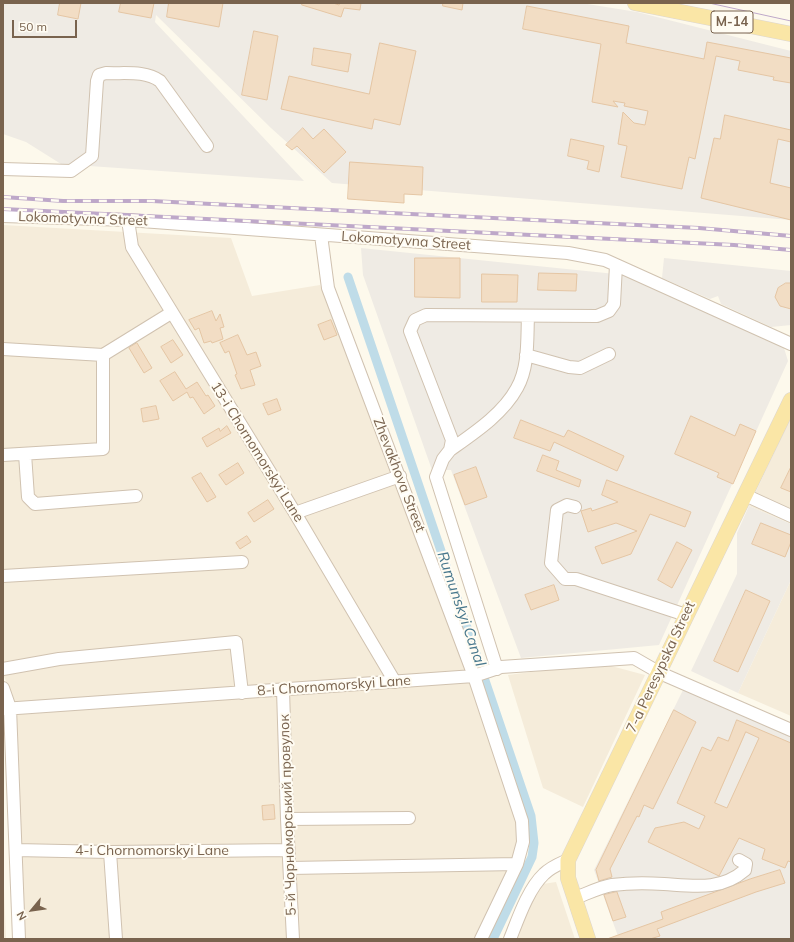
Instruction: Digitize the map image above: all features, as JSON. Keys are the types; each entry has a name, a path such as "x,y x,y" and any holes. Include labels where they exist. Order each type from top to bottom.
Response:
{"main road":[{"name":"М-14","path":"635,3 791,34"},
{"name":"7-a Peresypska Street","path":"588,939 568,878 568,860 660,673 686,615 791,400"}],"street":[{"path":"3,169 71,171 92,156 97,81 99,75 106,73 148,74 160,81 207,146"},
{"name":"Lokomotyvna Street","path":"3,216 128,220 320,236 568,253 605,260 791,344"},
{"name":"13-i Chornomorskyi Lane","path":"128,220 132,247 171,313 295,513 395,682"},
{"name":"Zhevakhova Street","path":"320,236 328,288 474,676 522,821 523,842 517,864 481,939"},
{"path":"450,450 452,440 410,331 415,320 426,315 597,316 609,311 614,304 616,265"},
{"path":"3,349 103,355 171,313"},
{"path":"497,669 436,477 442,459 450,450 476,431 504,406 517,388 526,355 528,316"},
{"path":"526,355 569,367 580,368 609,354"},
{"path":"3,455 103,449 103,355"},
{"path":"25,454 28,497 35,504 136,496"},
{"path":"295,513 400,476"},
{"path":"745,495 791,516"},
{"path":"576,507 567,504 557,510 551,563 565,579 576,579 686,615"},
{"path":"3,576 242,562"},
{"path":"3,669 59,659 236,642 242,693"},
{"name":"8-i Chornomorskyi Lane","path":"7,709 474,676 497,669 634,658 660,673 791,730"},
{"path":"3,688 7,709 16,850 19,939"},
{"name":"5-й Чорноморський провулок","path":"283,690 293,939"},
{"path":"287,819 409,818"},
{"name":"4-i Chornomorskyi Lane","path":"16,850 110,852 289,850"},
{"path":"110,852 116,939"},
{"path":"510,939 534,886 543,875 553,867 568,860"},
{"path":"574,898 611,885 663,884 706,887 720,884 732,879 745,870 746,864 739,860"},
{"path":"290,868 517,864"}],"shaded area":[{"path":"3,3 581,3 637,12 791,51 791,220 332,183 271,128 156,15 155,22 304,181 61,164 26,142 3,134"},
{"path":"3,225 231,238 252,296 320,285 395,473 467,668 519,823 515,859 478,939 22,939 15,703 3,674"},
{"path":"361,248 635,276 784,348 788,361 659,645 521,658 451,470 432,470 363,275"},
{"path":"664,258 791,271 791,325 771,327 721,304 718,296 710,299 662,278"},
{"path":"791,417 791,524 749,506"},
{"path":"749,506 791,524 791,580 738,693 691,671 737,574 737,533"},
{"path":"791,580 791,716 738,693"},
{"path":"600,663 645,675 583,807 543,788 508,675"},
{"path":"683,690 791,737 791,939 619,939 594,870"},
{"path":"3,862 6,939 3,939"},
{"path":"556,882 575,939 513,939 536,885"}],"building":[{"path":"60,3 81,3 78,19 58,15"},
{"path":"121,3 154,3 151,18 119,12"},
{"path":"169,3 223,3 219,27 167,17"},
{"path":"302,3 333,3 339,5 340,3 361,3 360,10 344,8 341,17 302,5"},
{"path":"443,3 463,3 462,10 443,6"},
{"path":"527,6 629,26 626,43 704,59 707,42 791,58 791,83 773,80 774,77 738,70 740,61 716,56 695,159 689,157 682,189 621,177 627,146 618,144 623,112 634,123 645,125 648,111 624,106 625,103 613,101 618,107 592,102 601,44 523,29"},
{"path":"254,31 278,36 267,100 242,95"},
{"path":"380,43 416,51 400,125 374,119 372,129 281,109 289,76 369,94"},
{"path":"314,48 351,54 348,72 312,65"},
{"path":"725,115 791,130 791,142 778,139 770,183 791,188 791,220 701,198 714,138 720,139"},
{"path":"303,128 313,139 324,129 346,152 324,173 297,146 292,150 286,145"},
{"path":"571,139 604,146 599,172 587,169 589,161 568,156"},
{"path":"350,162 423,167 422,195 404,194 404,203 348,199"},
{"path":"415,258 460,258 460,298 415,297"},
{"path":"539,273 577,274 576,291 538,290"},
{"path":"482,274 518,275 517,302 482,302"},
{"path":"786,283 791,283 791,309 780,306 775,297 778,288"},
{"path":"212,311 216,321 220,314 224,327 220,328 223,339 212,343 211,341 204,343 199,328 195,330 189,320"},
{"path":"331,320 337,335 324,340 318,325"},
{"path":"238,335 247,355 256,352 261,366 250,370 255,385 241,389 235,375 237,374 229,351 225,353 220,343"},
{"path":"173,340 183,355 171,363 161,347"},
{"path":"137,343 152,368 144,373 129,348"},
{"path":"175,372 186,389 197,382 215,406 204,414 193,397 190,398 187,392 173,401 160,381"},
{"path":"277,399 281,410 268,415 263,404"},
{"path":"156,406 159,419 143,422 141,409"},
{"path":"691,416 735,436 740,424 756,431 733,484 717,477 719,473 675,454"},
{"path":"521,420 564,437 568,430 624,456 617,471 554,442 550,451 514,438"},
{"path":"227,426 231,433 207,447 202,438 219,428 220,431"},
{"path":"543,455 559,461 556,470 581,480 579,487 537,471"},
{"path":"238,463 244,473 226,485 219,475"},
{"path":"476,467 487,497 465,505 454,475"},
{"path":"791,467 791,492 781,488"},
{"path":"201,473 216,497 207,502 192,478"},
{"path":"607,480 691,512 685,527 650,514 631,554 602,564 595,547 637,531 616,523 588,532 581,511 591,508 592,511 618,502 602,495"},
{"path":"268,500 274,509 254,522 248,513"},
{"path":"761,523 791,535 791,542 785,557 752,544"},
{"path":"247,536 251,542 240,549 236,543"},
{"path":"677,542 692,550 672,588 658,580"},
{"path":"554,585 559,600 531,610 525,595"},
{"path":"746,590 770,601 738,672 714,661"},
{"path":"674,710 696,722 653,809 644,805 639,817 637,816 610,869 612,877 599,881 596,870"},
{"path":"737,720 791,743 791,862 788,861 785,868 762,859 765,849 739,838 719,876 648,842 655,828 684,822 699,829 705,816 677,803 702,747 711,751 718,737 728,741","holes":["746,732 759,738 727,808 715,803"]},
{"path":"274,805 275,819 263,820 262,806"},
{"path":"780,870 785,883 756,892 657,929 660,936 650,939 607,939 663,919 661,912 750,879"},
{"path":"617,892 626,917 613,921 604,895"}],"waterway":[{"name":"Rumunskyi Canal","path":"348,277 531,816 534,843 532,857 493,939"}],"tram line":[{"path":"709,3 791,21"}],"railway":[{"path":"3,197 63,201 152,201 699,228 791,236"},
{"path":"3,209 734,245 791,250"}]}
